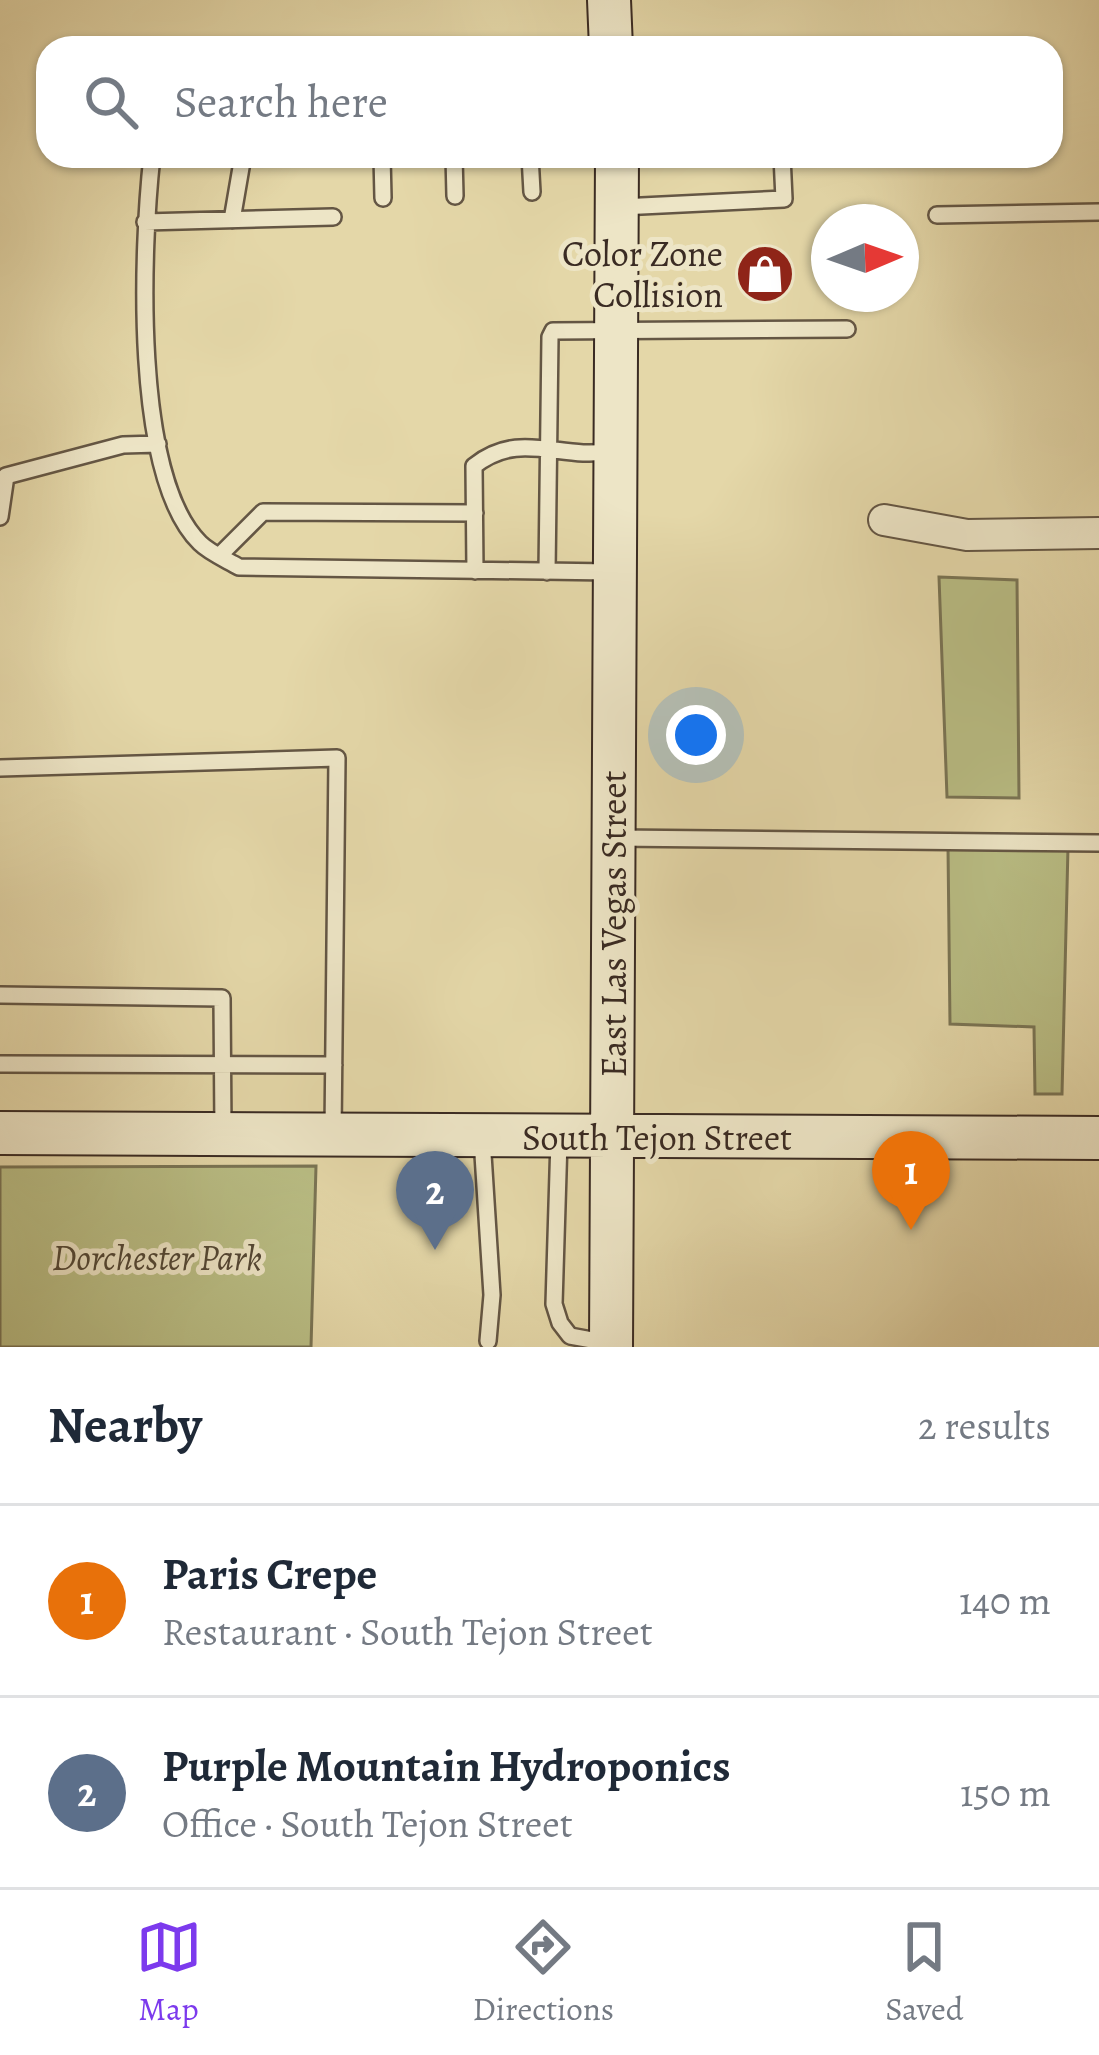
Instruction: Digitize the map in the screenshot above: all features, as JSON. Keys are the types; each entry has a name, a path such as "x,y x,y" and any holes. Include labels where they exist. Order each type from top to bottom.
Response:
{"street":[{"path":"609,0 610,36"},
{"name":"East Las Vegas Street","path":"611,1345 617,168"},
{"path":"884,520 968,535 1099,533"},
{"name":"South Tejon Street","path":"0,1133 1099,1138"}],"lane":[{"path":"151,168 145,222 148,409 176,508 200,544 239,567 614,572"},
{"path":"232,220 241,168"},
{"path":"382,168 383,198"},
{"path":"454,168 454,196"},
{"path":"531,168 532,192"},
{"path":"618,207 784,199 783,168"},
{"path":"937,215 1099,212"},
{"path":"145,222 333,218"},
{"path":"547,572 550,337 559,328 847,329"},
{"path":"0,517 6,476 123,445 158,444"},
{"path":"475,571 474,466 503,447 548,448 587,456 615,450"},
{"path":"219,556 263,512 476,512"},
{"path":"0,768 337,758 333,1135"},
{"path":"613,838 1099,844"},
{"path":"0,995 222,998 223,1134"},
{"path":"0,1064 334,1064"},
{"path":"482,1136 492,1295 488,1341"},
{"path":"559,1136 554,1304 570,1336 611,1345"}],"green space":[{"path":"939,577 1017,580 1019,798 947,797"},
{"path":"948,847 1068,847 1062,1094 1035,1094 1034,1027 950,1024"},
{"name":"Dorchester Park","path":"316,1166 311,1347 0,1347 0,1167"}],"place":[{"name":"Color Zone Collision","path":"765,274"},
{"name":"Paris Crepe","path":"911,1230"},
{"name":"Purple Mountain Hydroponics","path":"435,1250"}]}
